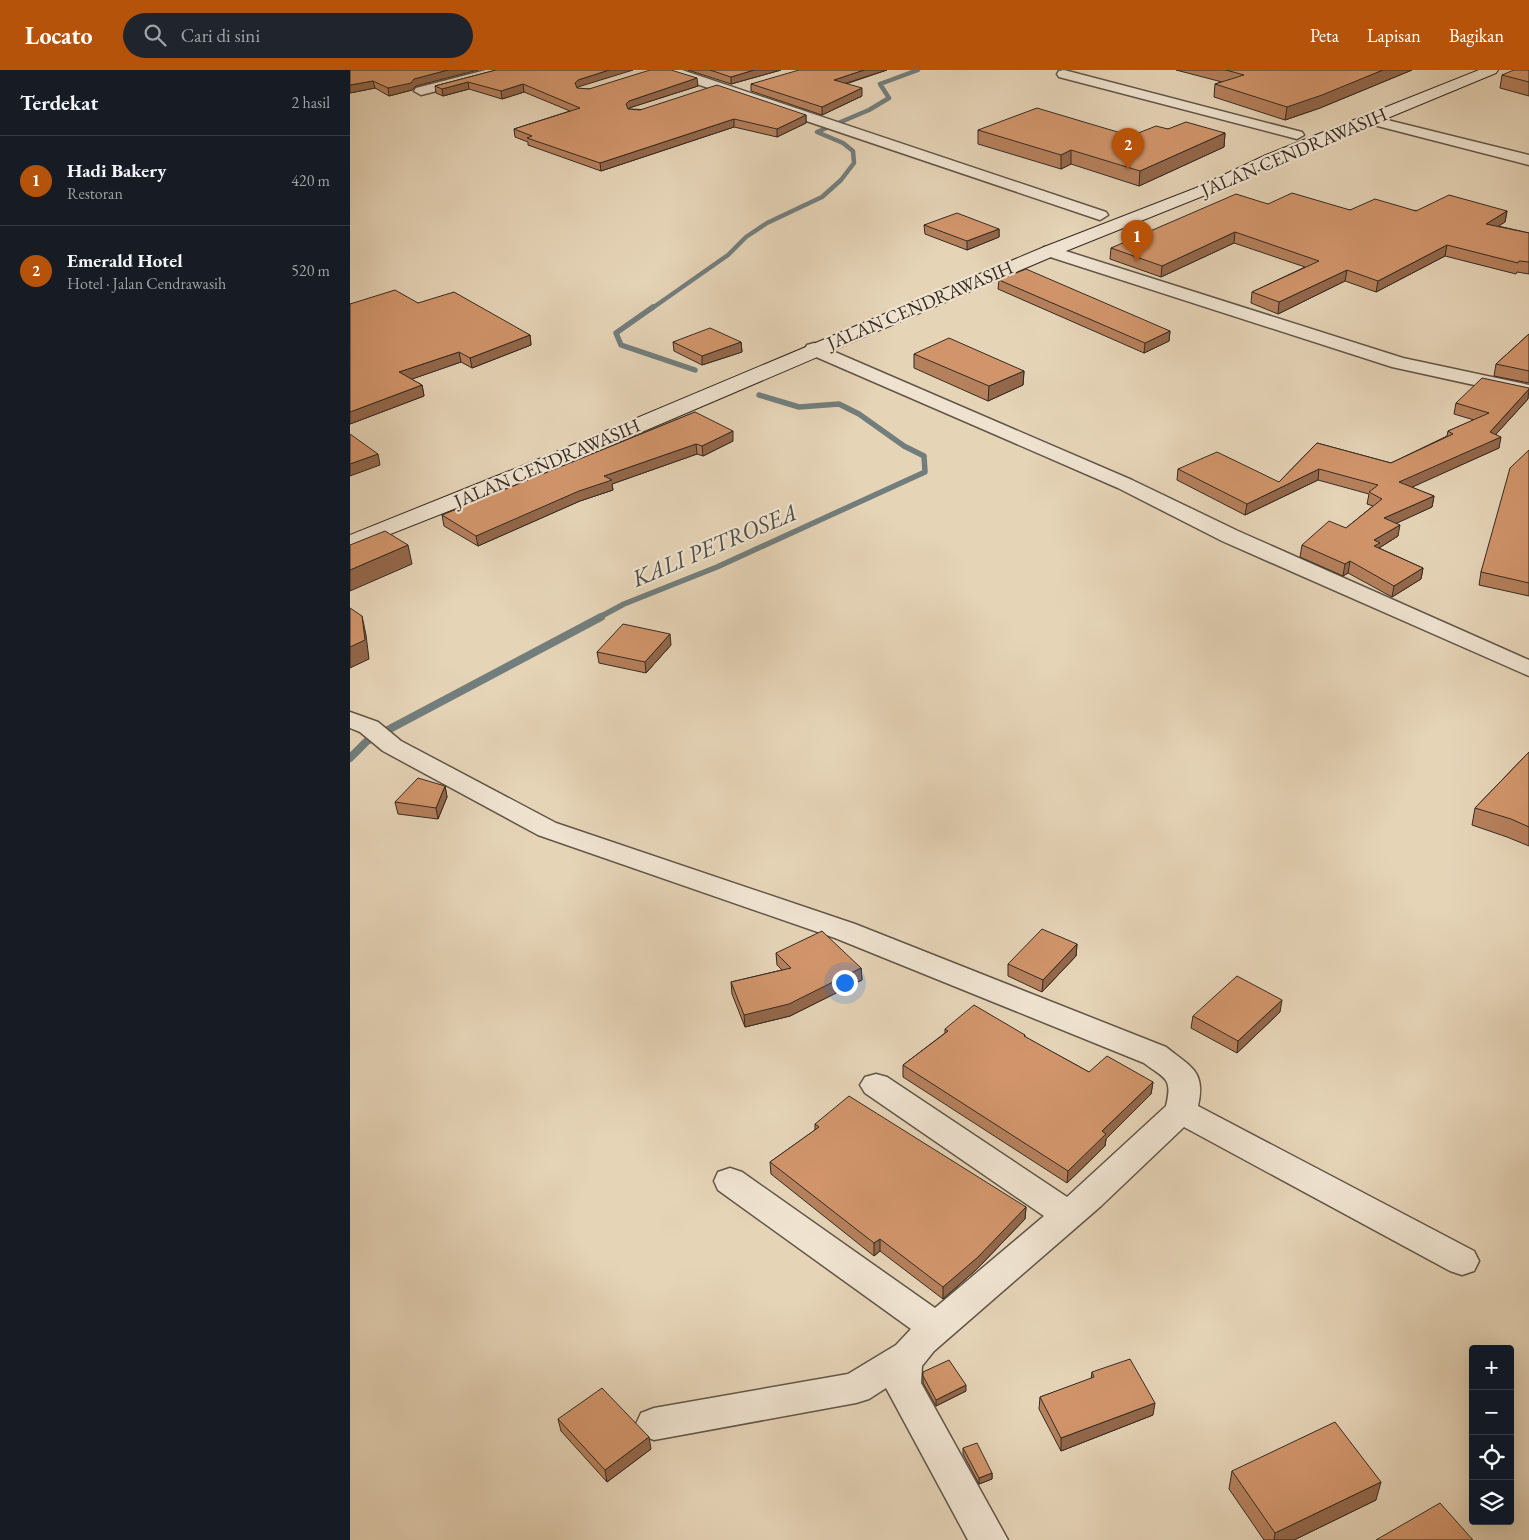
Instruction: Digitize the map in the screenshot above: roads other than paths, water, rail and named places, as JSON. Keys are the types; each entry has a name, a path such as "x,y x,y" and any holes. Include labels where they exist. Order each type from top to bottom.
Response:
{"main road":[{"name":"JALAN CENDRAWASIH","path":"728,368 1458,70"},
{"name":"JALAN CENDRAWASIH","path":"350,543 552,462 1050,251 1202,191 1272,158 1371,120 1490,70"},
{"name":"JALAN CENDRAWASIH","path":"350,526 494,466"}],"street":[{"path":"421,91 502,70"},
{"path":"668,70 1100,215"},
{"path":"1064,74 1297,135"},
{"path":"692,95 750,85"},
{"path":"1371,120 1529,160"},
{"path":"1050,251 1399,363 1528,389"},
{"path":"814,350 1124,484 1238,540 1529,669"},
{"path":"360,723 392,746 547,829 845,931 1155,1055 1183,1077 1186,1089 1181,1111 1068,1215 936,1328 909,1354 856,1388 654,1424"},
{"path":"876,1085 1068,1215"},
{"path":"1181,1111 1462,1261"},
{"path":"730,1181 936,1328"},
{"path":"909,1354 901,1370 903,1385 989,1540"}],"waterway":[{"name":"KALI PETROSEA","path":"651,309 728,255 746,237 767,223 822,197 841,180 854,163 853,151 843,143 817,132 869,110 889,98 880,84 918,70"},
{"name":"KALI PETROSEA","path":"653,307 616,333 621,345 695,370"},
{"name":"KALI PETROSEA","path":"598,618 624,604 717,567 925,472 924,456 904,446 859,414 839,404 799,407 759,395"},
{"name":"KALI PETROSEA","path":"350,758 367,741 601,617"}],"place":[{"name":"Emerald Hotel","path":"1128,169"},
{"name":"Hadi Bakery","path":"1137,261"}]}
